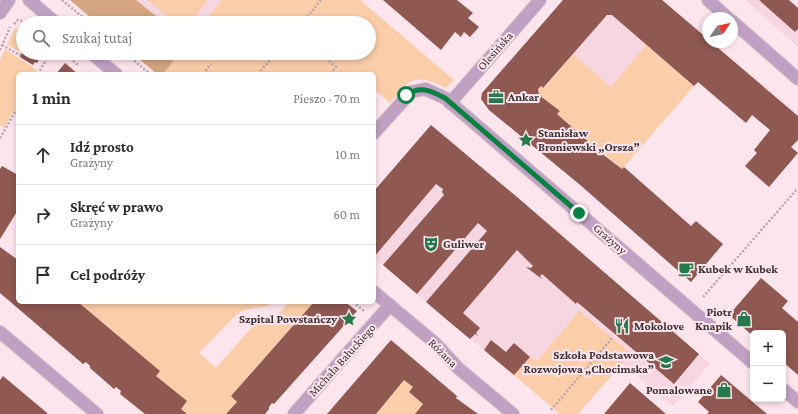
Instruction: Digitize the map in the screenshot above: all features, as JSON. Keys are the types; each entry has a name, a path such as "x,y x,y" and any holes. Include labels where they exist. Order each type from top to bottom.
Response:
{"street":[{"path":"0,13 9,0"},
{"path":"29,0 48,16"},
{"name":"Olesińska","path":"450,103 540,0"},
{"path":"708,0 721,12"},
{"path":"738,26 798,79"},
{"path":"100,60 114,72"},
{"name":"Grażyny","path":"376,131 406,95 411,92 425,89 450,103 750,360"},
{"name":"Różana","path":"376,294 435,343 458,368 513,414"},
{"name":"Michała Bałuckiego","path":"294,414 390,305"},
{"path":"0,332 97,414"},
{"path":"786,392 798,402"}],"path":[{"path":"62,0 81,16"},
{"path":"307,16 321,0"},
{"path":"0,50 10,27"},
{"path":"2,45 16,53"},
{"path":"39,72 46,60"},
{"path":"72,60 83,70"},
{"path":"133,60 148,72"},
{"path":"260,72 270,60"},
{"path":"328,60 336,67 332,72"},
{"path":"205,72 211,64"},
{"path":"0,138 16,110"},
{"path":"703,297 798,188"},
{"path":"355,304 367,314"},
{"path":"551,410 612,338"}],"shaded area":[{"path":"70,0 222,0 209,16 89,16"},
{"path":"70,0 136,0 156,16 89,16"},
{"path":"147,0 208,0 195,16 167,16"},
{"path":"222,0 360,0 454,80 446,88 427,80 414,80 403,88 390,103 377,92 376,93 376,72 165,72 174,60 376,60 376,16 209,16"},
{"path":"563,0 662,0 675,11 611,87 541,26"},
{"path":"745,0 789,0 798,8 798,47"},
{"path":"16,28 16,50 7,45 14,29"},
{"path":"646,45 694,86 622,169 557,114 560,111 539,95 538,89 541,86 544,88 573,54 611,87"},
{"path":"5,49 16,56 16,60 22,60 37,70 36,72 16,72 16,107 4,128 0,125 0,60"},
{"path":"140,60 174,60 165,72 155,72"},
{"path":"436,184 443,189 442,192 444,195 487,231 517,197 710,364 673,406 622,364 578,414 560,414 376,260 376,256"},
{"path":"80,304 270,304 268,306 244,310 234,317 199,353 216,368 260,318 268,325 287,304 312,304 231,396 237,402 226,414 187,414 181,409 186,401 156,376 160,371"},
{"path":"579,311 631,353 578,414 560,414 514,375 530,357 537,361"},
{"path":"404,380 413,387 409,392 423,404 415,414 376,414"}],"building":[{"path":"383,0 457,0 473,13 468,18 479,27 470,37 464,32 461,37 455,32 441,50"},
{"path":"563,0 662,0 702,34 702,48 718,48 798,116 798,140 791,147 798,153 769,187 745,166 757,153 754,150 770,130 752,115 746,123 698,82 694,86 612,15 607,15 543,88 541,86 538,89 539,95 560,111 557,114 605,156 622,169 624,167 691,226 696,221 723,244 691,282 579,184 489,110 481,99 482,93"},
{"path":"759,0 789,0 798,8 798,29 795,32"},
{"path":"25,60 39,60 33,65"},
{"path":"65,63 76,72 58,72"},
{"path":"431,125 699,354 674,384 577,302 576,304 542,274 540,276 542,279 526,267 531,268 533,266 517,250 463,313 480,328 476,333 478,336 475,334 470,339 426,302 487,231 478,223 417,294 383,265 444,195 442,192 443,189 436,184 376,255 376,189"},
{"path":"2,166 16,174 16,213 0,239 0,169"},
{"path":"0,247 16,259 16,304 80,304 160,371 156,376 187,401 181,409 187,414 145,414 120,394 121,391 116,387 114,389 90,368 86,362 83,364 0,293"},
{"path":"761,278 788,301 782,308 798,322 798,375 786,365 786,330 750,330 750,333 729,315"},
{"path":"312,304 348,304 357,311 274,404 272,403 265,414 226,414 237,402 231,396"},
{"path":"391,340 457,396 456,398 478,414 415,414 423,404 409,392 413,387 404,380 376,414 327,414"},
{"path":"491,340 506,352 514,343 530,357 514,375 484,350"},
{"path":"721,375 750,400 750,402 753,402 767,414 707,414 709,412 698,402"},
{"path":"3,376 48,414 0,414 0,380"},
{"path":"630,383 666,414 604,414"}],"place":[{"name":"Ankar","path":"496,97"},
{"name":"Stanisław Broniewski „Orsza”","path":"526,140"},
{"name":"Guliwer","path":"431,244"},
{"name":"Kubek w Kubek","path":"686,269"},
{"name":"Szpital Powstańczy","path":"349,319"},
{"name":"Piotr Knapik","path":"744,319"},
{"name":"Mokolove","path":"622,326"},
{"name":"Szkoła Podstawowa Rozwojowa „Chocimska”","path":"666,362"},
{"name":"Pomalowane","path":"724,390"}],"route":[{"path":"406,95 416,90 425,89 445,98 579,213"}]}
